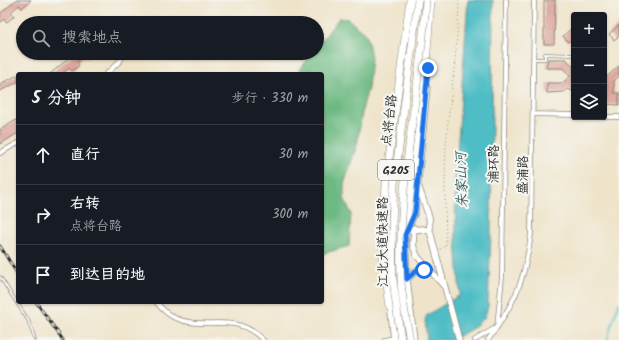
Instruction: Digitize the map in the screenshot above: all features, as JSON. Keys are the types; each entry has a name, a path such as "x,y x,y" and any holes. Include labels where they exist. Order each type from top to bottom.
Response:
{"highway":[{"path":"390,306 383,256 386,182 412,0"},
{"name":"江北大道快速路","path":"396,339 393,280 393,192 418,0"},
{"name":"江北大道快速路","path":"413,338 401,282 401,225 405,176 424,28 426,0"},
{"path":"405,235 409,214 425,76 432,0"}],"main road":[{"name":"点将台路","path":"396,339 390,306 388,253 390,190 413,16 412,0"},
{"path":"413,338 407,279 405,235 415,212 419,187 432,0"},
{"path":"419,187 427,210 430,231 459,340"},
{"path":"405,235 414,228 430,231"},
{"path":"414,228 413,245 417,256 446,287"},
{"path":"407,279 417,270 432,272"}],"street":[{"name":"浦环路","path":"497,327 502,277 506,0"},
{"name":"盛浦路","path":"488,340 521,284 528,260 531,234 534,0"},
{"path":"108,72 121,60"},
{"path":"533,114 571,115"},
{"path":"607,117 619,117"},
{"path":"0,153 16,144"},
{"path":"158,304 173,318 194,322 239,324 254,331 263,340"},
{"path":"475,340 497,327"},
{"path":"384,340 413,338"}],"lane":[{"path":"533,60 545,59 545,54 571,55"},
{"path":"0,277 16,302"},
{"path":"18,304 28,320 35,340"}],"path":[{"path":"436,252 446,246 445,211 448,122 456,66 459,0"}],"green space":[{"path":"339,18 348,19 367,36 371,58 368,88 363,106 357,145 344,184 344,198 351,213 349,246 324,253 324,72 298,72 307,60 324,60 324,38"}],"water":[{"name":"朱家山河","path":"468,0 493,0 491,234 488,306 485,317 473,328 451,340 427,340 425,320 427,315 460,295 456,239 455,183"}],"building":[{"path":"16,0 31,0 22,8 19,5 11,12 14,16 7,22 4,19 0,23 0,14"},
{"path":"555,0 554,44 544,44 544,1"},
{"path":"619,25 619,36 614,40 609,34"},
{"path":"571,29 571,40 568,42 563,36"},
{"path":"548,59 566,59 571,65 571,91 569,89 563,92 547,93 547,83 563,83 570,76 563,68 546,68"},
{"path":"67,60 79,60 77,62 79,65 72,71 69,68 64,72 52,72"},
{"path":"619,66 619,76 614,81 614,93 619,93 619,105 607,104 607,76"},
{"path":"16,76 16,83 0,91 0,84"},
{"path":"16,120 16,134 0,144 0,130"}],"waterway":[{"path":"607,340 619,303"}],"railway":[{"path":"0,246 16,272"},
{"path":"37,304 63,340"}],"route":[{"path":"424,270 417,270 407,279 405,235 415,212 419,187 419,170 428,68"}]}
